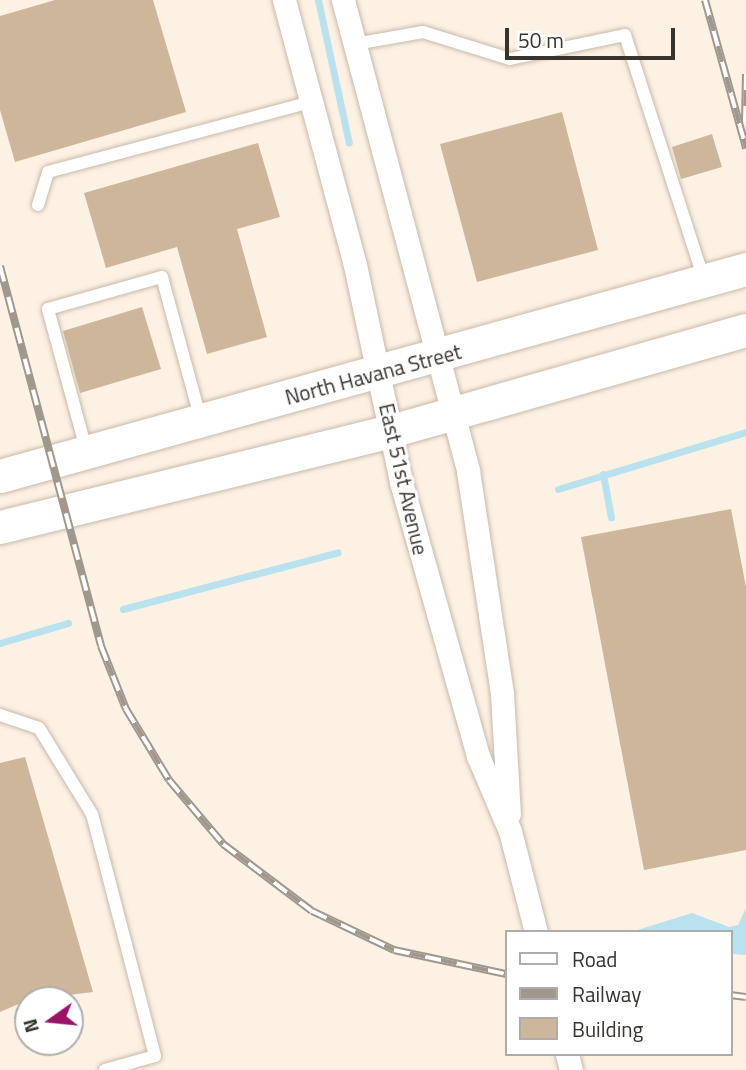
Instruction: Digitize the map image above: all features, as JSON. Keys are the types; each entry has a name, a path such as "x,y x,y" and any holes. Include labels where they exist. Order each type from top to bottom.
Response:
{"main road":[{"name":"North Havana Street","path":"0,476 746,270"},
{"path":"0,527 391,431 746,330"}],"street":[{"name":"East 51st Avenue","path":"284,0 379,372 391,431 478,756 510,831 535,930"},
{"name":"East 51st Avenue","path":"343,0 454,412 498,668 510,831"}],"lane":[{"path":"355,44 423,32 510,59 625,35 704,281"},
{"path":"38,205 48,172 311,102"},
{"path":"87,452 48,309 162,277 201,421"},
{"path":"0,715 39,727 92,814 155,1056 105,1070"}],"water":[{"path":"746,908 746,955 732,954 732,930 637,930 692,913 729,927 738,925"}],"building":[{"path":"55,0 153,0 186,112 15,162 0,110 0,16"},
{"path":"562,112 598,250 477,282 440,144"},
{"path":"712,134 722,167 681,179 672,147"},
{"path":"258,143 280,217 237,229 267,337 207,354 177,247 106,268 84,193"},
{"path":"142,307 161,369 80,393 63,331"},
{"path":"731,509 746,587 746,850 644,870 581,537"},
{"path":"25,757 93,992 84,993 84,986 14,986 14,1006 0,1012 0,763"}],"waterway":[{"path":"318,0 349,143"},
{"path":"558,489 746,432"},
{"path":"603,474 611,517"},
{"path":"123,609 338,552"},
{"path":"0,643 68,623"}],"railway":[{"path":"705,0 746,148"},
{"path":"745,122 746,74"},
{"path":"0,266 101,646 126,709 169,780 223,844 312,911 394,950 504,974"},
{"path":"732,995 746,997"}]}
